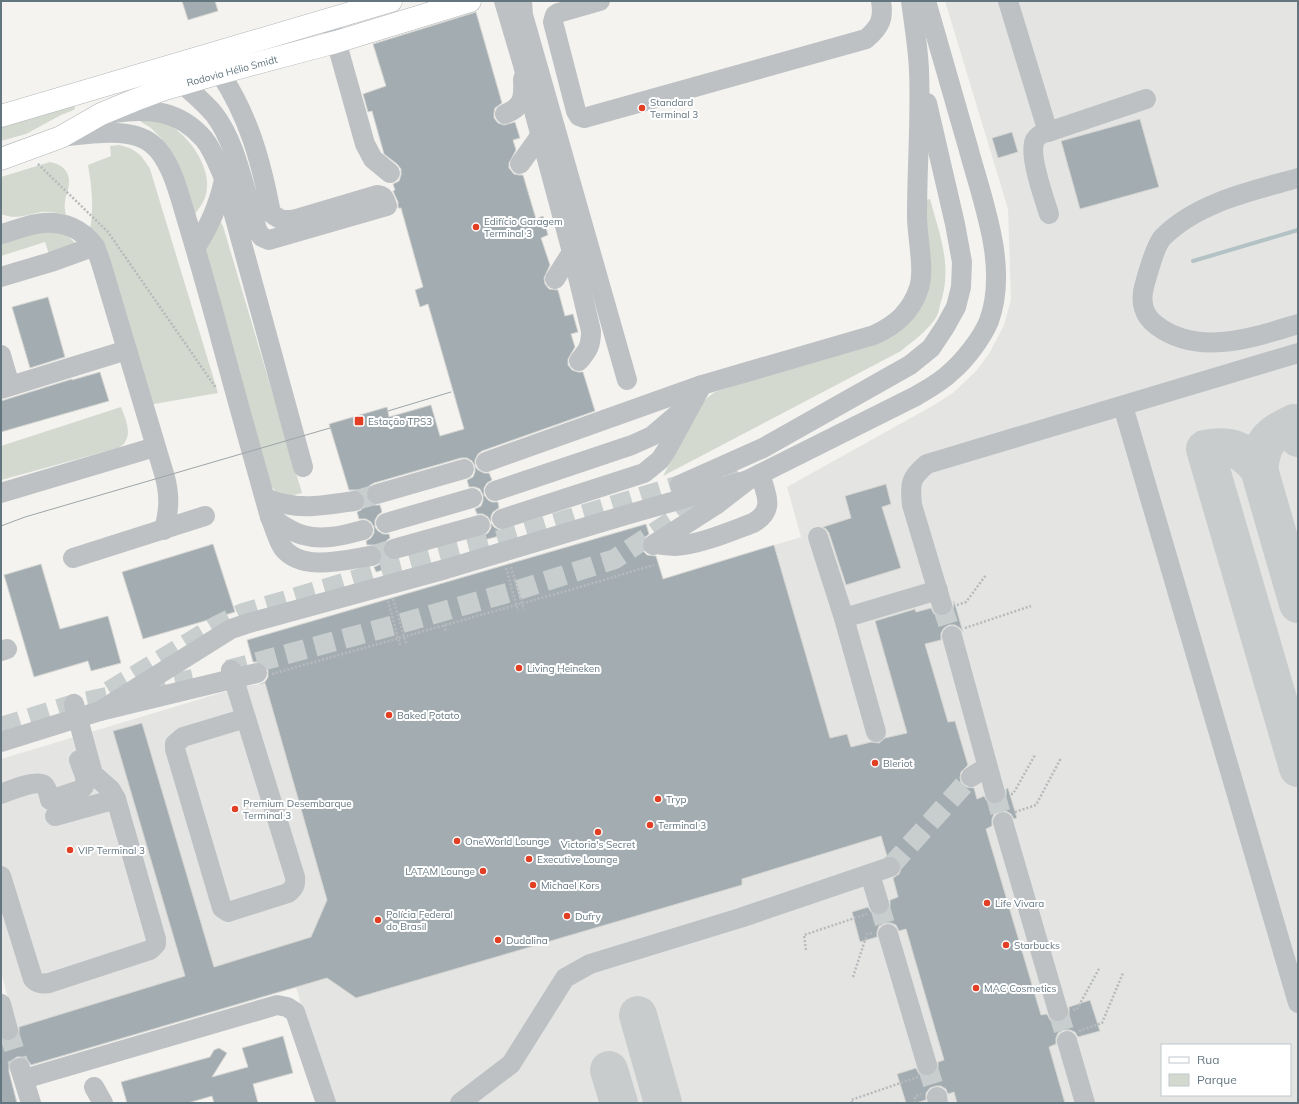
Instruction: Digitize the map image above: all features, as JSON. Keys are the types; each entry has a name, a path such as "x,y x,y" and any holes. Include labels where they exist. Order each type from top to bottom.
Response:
{"main road":[{"path":"1,116 391,1"},
{"name":"Rodovia Hélio Smidt","path":"1,159 60,137 101,114 135,100 220,73 336,42 470,1"}],"street":[{"path":"504,1 523,65 540,136 572,252 591,332 591,342 588,350 579,361"},
{"path":"522,1 523,15 627,380"},
{"path":"600,1 558,13 555,15 552,22 576,111 579,116 584,118 866,39 876,30 880,22 883,12 880,1"},
{"path":"680,485 763,448 910,365 931,348 956,307 962,287 962,262 956,224 919,70 911,1"},
{"path":"100,712 231,629 389,585 505,557 748,474 916,396 935,385 951,372 978,340 988,322 993,306 996,287 994,243 926,1"},
{"path":"1008,1 1048,132"},
{"path":"330,19 365,144 373,159 390,173"},
{"path":"505,114 514,110 520,104 524,86 523,65"},
{"path":"486,462 702,385 874,334 887,329 897,322 914,300 919,286 921,272 917,217 919,70"},
{"path":"183,84 214,115 226,133 237,162 258,232 262,237 269,240 387,206 383,197 381,195 377,195 286,221 279,219 271,213 253,137 244,114 220,73"},
{"path":"1049,214 1033,157 1033,147 1038,137 1048,132 1146,99"},
{"path":"101,114 136,110 152,111 168,115 187,124 204,140 213,154 224,178 303,467"},
{"path":"60,137 105,133 119,133 136,136 152,144 165,159 175,181 196,247 270,517 282,548 293,556 306,562 345,560 371,556"},
{"path":"520,164 540,136"},
{"path":"237,162 246,170 252,170 256,167 258,157"},
{"path":"196,247 210,224 217,207 224,178"},
{"path":"1298,178 1223,201 1184,220 1162,238 1149,267 1143,291 1143,309 1150,321 1166,333 1184,340 1214,342 1245,339 1298,324"},
{"path":"1,234 42,223 58,223 85,234 94,246 101,263 168,492 167,516 164,530"},
{"path":"1,277 51,262 94,246"},
{"path":"555,280 572,252"},
{"path":"1,355 5,387 127,350"},
{"path":"844,618 944,601 912,505 910,488 916,472 928,464 1298,353"},
{"path":"502,519 644,474 660,460 672,442 702,385"},
{"path":"495,491 632,446 652,436 692,403"},
{"path":"1123,406 1298,1003"},
{"path":"1,493 155,447"},
{"path":"654,551 717,504 748,474 763,448"},
{"path":"377,494 464,469"},
{"path":"654,551 685,545 725,533 759,520 768,507 767,496 748,474"},
{"path":"265,498 279,504 297,507 321,506 354,501"},
{"path":"386,523 472,498"},
{"path":"73,558 205,516"},
{"path":"270,517 289,529 304,536 320,538 336,537 363,530"},
{"path":"394,549 480,525"},
{"path":"818,537 844,618 876,732"},
{"path":"955,633 979,772 1001,794"},
{"path":"231,670 246,718 296,881 293,889 288,893 228,912 222,908 175,749 175,744 183,737 246,718"},
{"path":"1,742 100,712 263,674"},
{"path":"1,794 39,783 45,786 50,800 83,788 86,780 68,706 93,774 111,790 116,799 156,944 150,950 49,983 37,983 33,979 1,876"},
{"path":"55,816 116,799"},
{"path":"1006,818 1065,1011"},
{"path":"460,1103 511,1064 565,978 590,964 740,918 890,867"},
{"path":"870,874 877,908"},
{"path":"881,933 925,1070"},
{"path":"1,1004 8,1030"},
{"path":"31,1103 22,1073 277,1005 287,1007 295,1012 326,1103"},
{"path":"1070,1037 1085,1103"}],"path":[{"path":"35,162 108,232 221,395 235,391"},
{"path":"263,674 522,604 654,551"},
{"path":"505,557 524,610"},
{"path":"505,557 518,612"},
{"path":"944,601 966,602 986,575"},
{"path":"389,585 406,643"},
{"path":"955,633 1031,606"},
{"path":"395,626 400,645"},
{"path":"444,626 446,632"},
{"path":"1001,794 1013,794 1035,755"},
{"path":"1006,818 1036,805 1061,758"},
{"path":"806,950 804,935 877,908"},
{"path":"853,976 867,934 881,933"},
{"path":"1065,1011 1077,1009 1100,967"},
{"path":"1070,1037 1102,1023 1123,973"},
{"path":"852,1103 851,1100 925,1070"}],"shaded area":[{"path":"945,1 1298,1 1298,1103 330,1103 296,987 30,1066 11,1010 1,971 1,759 237,688 265,683 661,571 664,579 801,537 787,487 934,405 954,392 977,370 990,352 1004,325 1011,300 1008,209"}],"green space":[{"path":"74,105 74,110 61,115 26,134 1,141 1,125"},
{"path":"141,118 160,121 170,125 180,132 189,141 202,163 206,175 207,187 205,198 192,219 171,151 151,128 141,122"},
{"path":"119,145 130,148 138,153 150,169 218,393 148,405 90,230 92,198 88,165 111,156 110,146"},
{"path":"50,162 60,165 68,175 69,184 65,199 66,215 54,212 41,212 26,216 12,217 1,214 1,177"},
{"path":"930,199 944,252 945,278 944,291 938,314 928,328 901,351 663,476 701,405 715,392 891,335 907,322 924,200"},
{"path":"217,216 223,226 302,493 284,496 273,489 270,484 202,246"},
{"path":"56,231 69,237 77,245 49,254 45,242 1,256 1,240 30,232"},
{"path":"121,407 128,430 127,438 123,445 118,448 1,480 1,446"}],"building":[{"path":"182,1 215,1 218,11 188,20"},
{"name":"Edifício Garagem Terminal 3","path":"476,12 502,103 495,108 494,118 498,123 504,125 515,122 520,138 513,140 516,150 509,163 509,168 514,174 523,175 536,219 543,216 548,235 541,238 550,265 544,278 545,284 549,289 558,290 565,316 573,314 578,332 571,334 575,347 568,359 568,365 572,370 583,372 595,411 482,451 478,454 475,460 475,466 472,461 467,458 461,458 374,483 369,486 366,491 366,498 369,503 380,505 382,512 375,520 375,527 383,534 389,534 390,538 383,546 383,552 386,557 391,560 397,560 399,565 376,572 374,567 379,565 382,560 382,554 380,548 375,545 367,545 366,541 371,538 374,533 374,527 371,522 366,519 359,519 357,512 365,506 365,499 359,490 349,490 329,424 387,407 389,417 431,405 440,436 464,429 428,304 420,307 415,290 423,287 401,208 398,208 398,202 393,191 395,190 393,184 399,181 401,169 384,154 372,111 368,112 363,94 386,86 373,44"},
{"path":"1140,119 1159,187 1080,209 1061,141"},
{"path":"1012,132 1018,152 998,158 992,138"},
{"path":"48,297 65,357 30,368 12,307"},
{"path":"100,372 109,401 1,432 1,401"},
{"path":"475,466 478,470 484,473 489,473 492,480 487,483 484,488 484,495 488,500 498,502 499,508 493,512 491,522 488,517 483,514 477,514 475,509 481,506 483,495 480,489 469,487 467,480 473,477"},
{"path":"886,484 891,504 882,507 901,568 846,585 829,533 823,527 851,518 845,496"},
{"path":"491,523 499,530 505,530 507,534 484,540 483,536 488,533 491,528"},
{"name":"Terminal 3","path":"646,524 649,534 643,539 643,551 647,555 656,556 663,579 774,545 830,738 847,734 851,747 871,742 879,743 885,738 907,733 875,621 915,609 916,612 931,608 934,614 945,616 951,613 954,601 963,632 955,625 949,625 944,628 941,633 941,640 925,644 948,722 955,721 968,765 961,772 961,783 966,787 974,788 977,799 984,796 987,801 992,804 998,804 1003,801 1006,796 1006,789 1008,788 1017,818 1014,819 1011,814 1006,811 999,811 994,814 992,826 986,829 1041,1015 1047,1014 1050,1020 1062,1022 1067,1019 1069,1007 1090,1000 1100,1031 1078,1037 1075,1032 1063,1030 1058,1033 1056,1044 1049,1047 1065,1103 957,1103 954,1092 948,1094 946,1089 941,1086 936,1086 930,1088 926,1093 926,1100 916,1103 906,1103 897,1074 916,1068 919,1074 930,1076 936,1073 938,1062 944,1060 906,929 899,931 896,925 885,923 879,926 877,937 860,942 852,912 868,907 871,912 876,915 883,915 888,912 890,900 898,897 893,878 899,874 901,864 897,858 887,856 881,836 742,879 742,885 356,998 327,978 31,1065 27,1059 17,1057 11,1061 9,1065 9,1072 17,1103 1,1103 1,1039 11,1041 16,1038 19,1033 19,1027 185,976 113,731 142,723 214,967 311,937 327,900 265,683 260,684 265,682 268,677 268,670 266,665 261,662 253,662 247,640"},
{"path":"213,544 235,612 143,639 122,572"},
{"path":"41,564 60,629 108,616 121,663 91,671 88,661 34,677 4,575"},
{"path":"283,1036 293,1073 253,1084 258,1103 214,1103 212,1096 188,1103 127,1103 121,1082 210,1057 214,1050 219,1048 227,1053 212,1077 248,1067 242,1048"}],"waterway":[{"path":"1193,261 1298,230"}],"taxiway":[{"path":"1259,469 1262,452 1268,440 1272,436 1294,423 1298,438"},
{"path":"1298,604 1259,469 1247,457 1235,450 1222,447 1205,449 1298,768"},
{"path":"638,1015 663,1103"},
{"path":"609,1070 619,1103"}],"tunnel":[{"path":"228,670 518,590 615,559 676,518 735,468"},
{"path":"109,691 216,626 243,613 381,572 503,539 680,485"},
{"path":"354,501 377,494"},
{"path":"371,556 394,549"},
{"path":"942,605 952,636"},
{"path":"1,727 74,704 193,679"},
{"path":"890,867 971,777"},
{"path":"995,793 1003,822"},
{"path":"879,904 888,934"},
{"path":"1058,1011 1067,1041"},
{"path":"8,1030 20,1068"},
{"path":"927,1065 937,1097"}],"tram line":[{"path":"388,411 451,392"},
{"path":"1,526 25,517 330,428"}],"place":[{"name":"Standard Terminal 3","path":"642,108"},
{"name":"Edifício Garagem Terminal 3","path":"476,227"},
{"name":"Estação TPS3","path":"359,421"},
{"name":"Living Heineken","path":"519,668"},
{"name":"Baked Potato","path":"389,715"},
{"name":"Bleriot","path":"875,763"},
{"name":"Tryp","path":"658,799"},
{"name":"Premium Desembarque Terminal 3","path":"235,809"},
{"name":"Terminal 3","path":"650,825"},
{"name":"Victoria's Secret","path":"598,832"},
{"name":"OneWorld Lounge","path":"457,841"},
{"name":"VIP Terminal 3","path":"70,850"},
{"name":"Executive Lounge","path":"529,859"},
{"name":"LATAM Lounge","path":"483,871"},
{"name":"Michael Kors","path":"533,885"},
{"name":"Life Vivara","path":"987,903"},
{"name":"Dufry","path":"567,916"},
{"name":"Polícia Federal do Brasil","path":"378,920"},
{"name":"Dudalina","path":"498,940"},
{"name":"Starbucks","path":"1006,945"},
{"name":"MAC Cosmetics","path":"976,988"}]}
